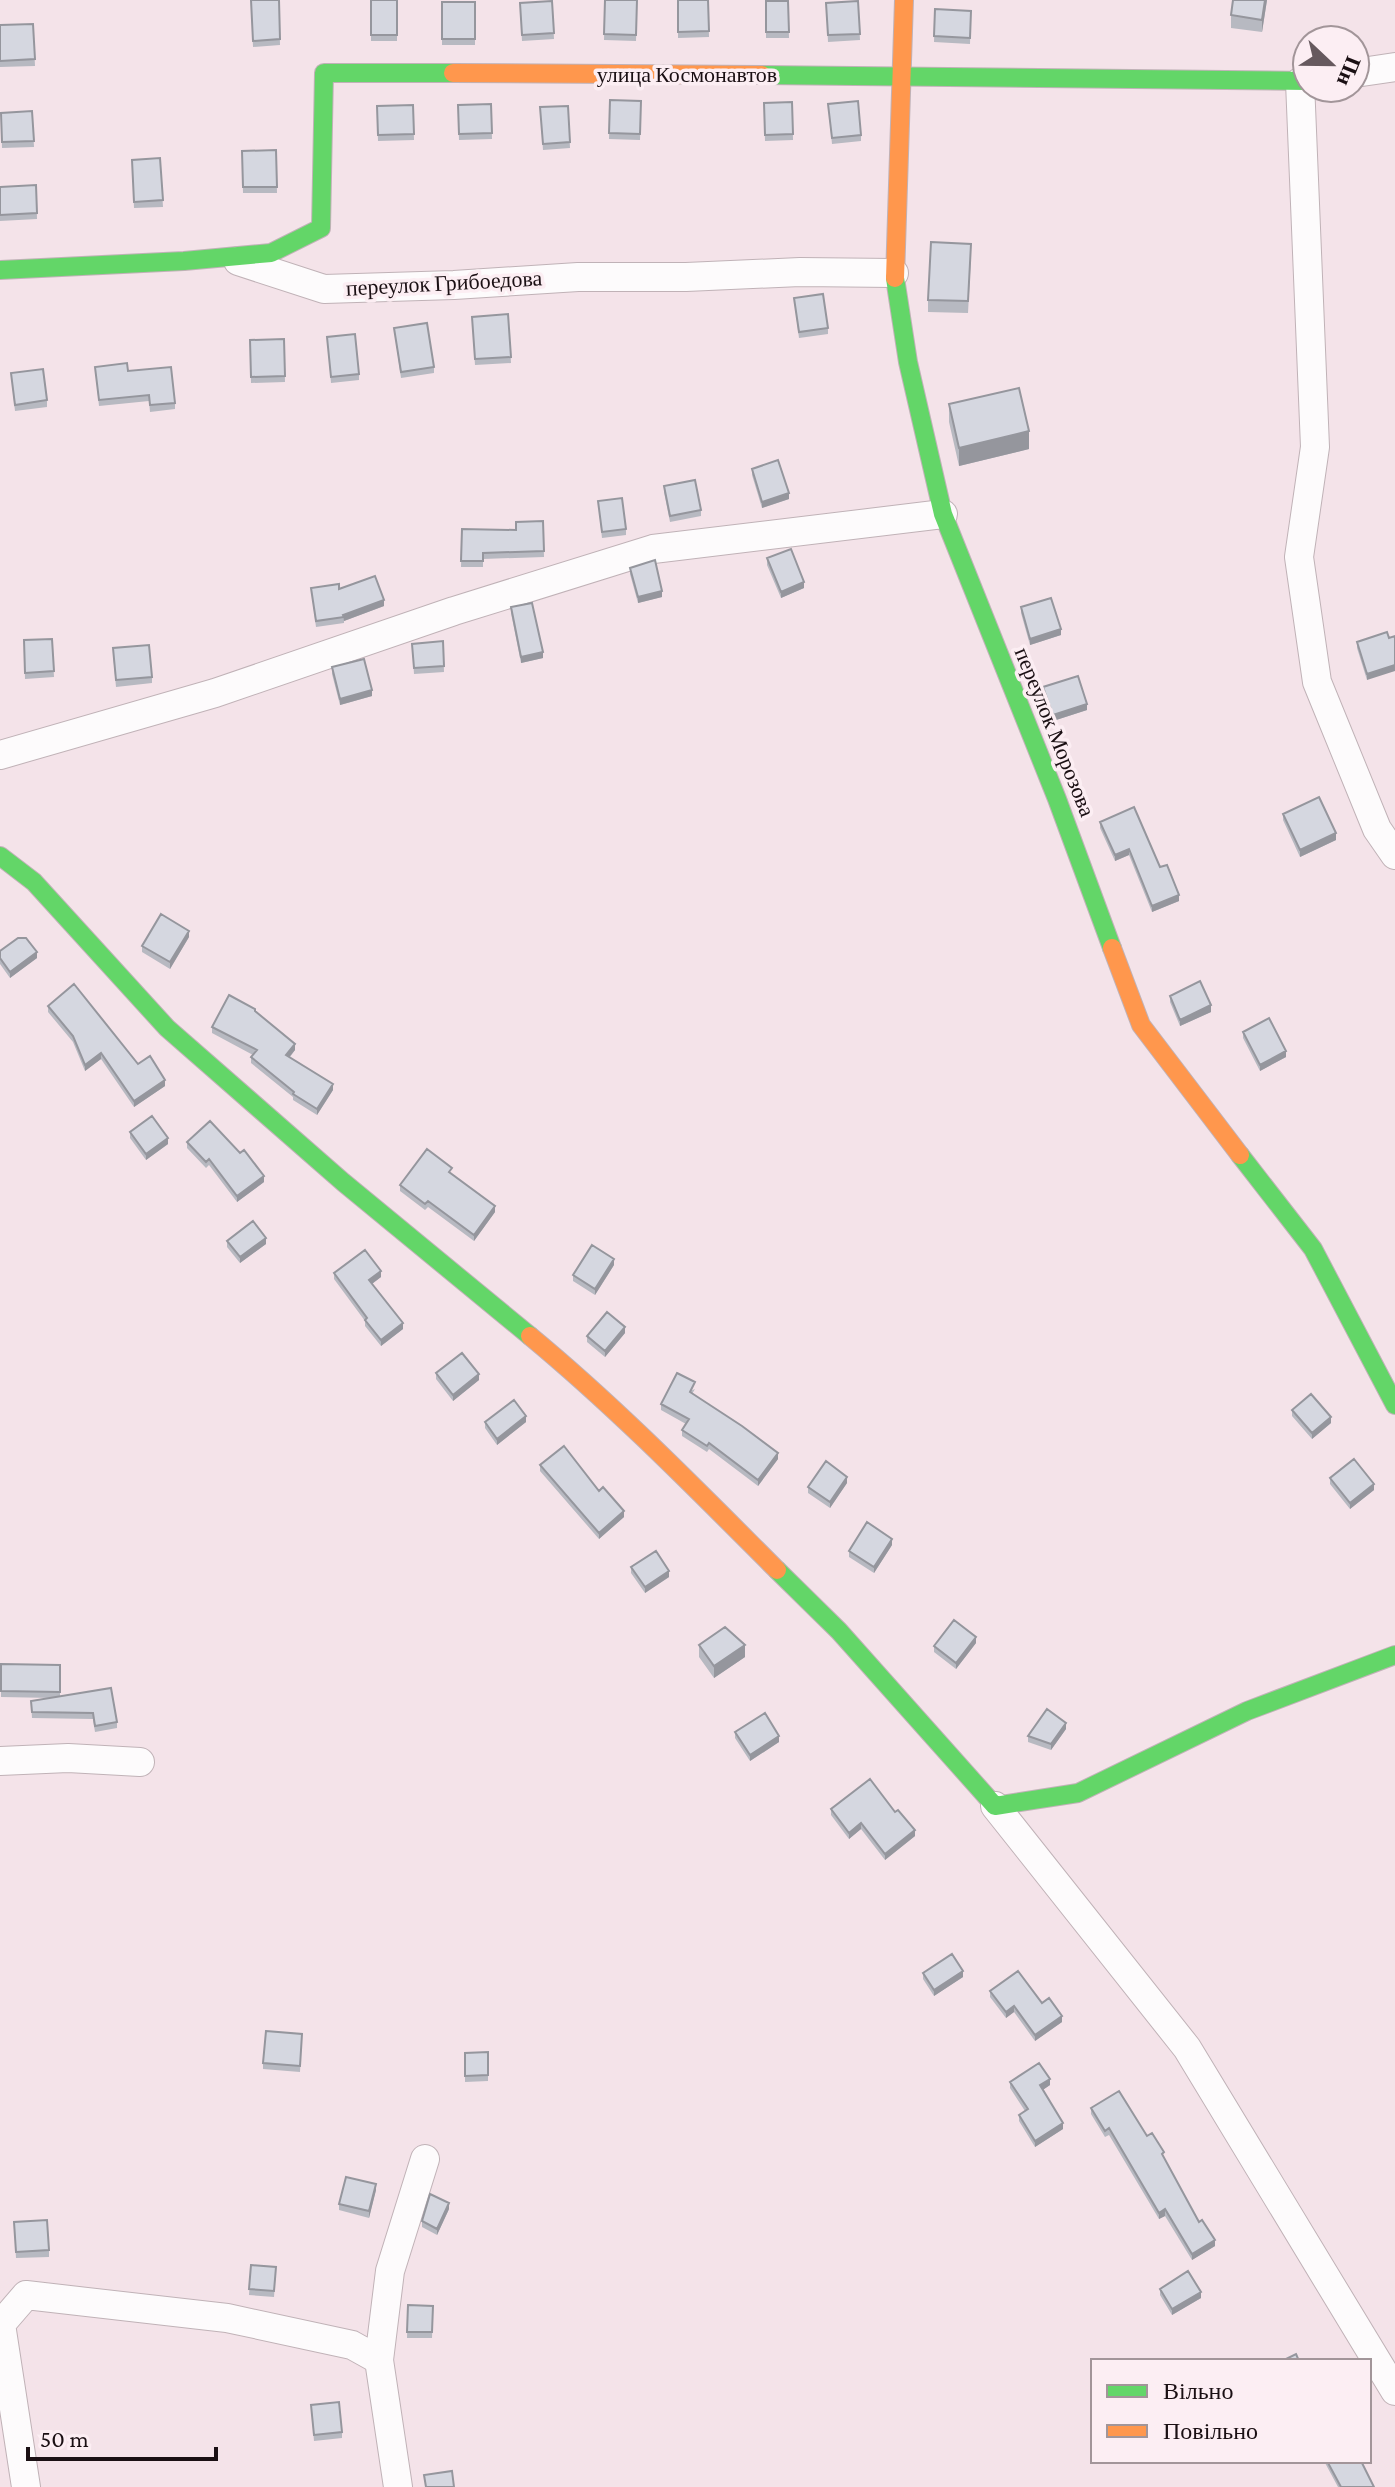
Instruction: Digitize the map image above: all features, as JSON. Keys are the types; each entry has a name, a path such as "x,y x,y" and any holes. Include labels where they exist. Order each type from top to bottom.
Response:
{"street":[{"name":"переулок Морозова","path":"904,0 894,273 908,362 943,514 1057,799 1141,1025 1313,1249 1395,1405"},
{"path":"1371,71 1395,67"},
{"name":"улица Космонавтов","path":"225,257 271,253 321,228 324,73 903,75 1291,81"},
{"path":"1305,104 1315,447 1299,557 1317,682 1377,829 1395,855"},
{"name":"переулок Грибоедова","path":"0,270 225,257 324,289 578,277 894,273"},
{"path":"0,755 215,693 454,611 653,549 943,514"},
{"path":"0,856 34,882 167,1028 343,1182 566,1366 839,1631 995,1806 1187,2048 1395,2391"},
{"path":"995,1806 1078,1793 1247,1711 1395,1655"},
{"path":"0,1761 68,1758 140,1762"},
{"path":"398,2487 379,2360 390,2271 425,2159"},
{"path":"26,2487 1,2324 26,2295 227,2318 352,2345 379,2360"}],"building":[{"path":"251,0 279,0 280,39 253,41"},
{"path":"371,0 397,0 397,35 371,35"},
{"path":"605,0 637,0 636,35 604,34"},
{"path":"678,0 708,0 709,31 678,32"},
{"path":"1233,0 1265,0 1262,20 1231,15"},
{"path":"552,1 554,33 522,35 520,3"},
{"path":"766,1 788,1 789,32 766,32"},
{"path":"858,1 860,34 828,35 826,3"},
{"path":"442,2 475,2 475,39 442,39"},
{"path":"935,9 971,11 970,38 934,36"},
{"path":"33,24 35,59 0,61 0,25"},
{"path":"610,100 641,101 640,134 609,133"},
{"path":"858,101 861,135 832,138 828,104"},
{"path":"792,102 793,134 765,135 764,103"},
{"path":"491,104 492,133 459,134 458,105"},
{"path":"413,105 414,134 378,135 377,106"},
{"path":"568,106 570,142 543,144 540,107"},
{"path":"32,111 34,141 2,142 1,113"},
{"path":"276,150 277,187 243,187 242,151"},
{"path":"160,158 163,200 134,202 132,160"},
{"path":"36,185 37,213 0,215 0,187"},
{"path":"931,242 971,244 968,301 928,300"},
{"path":"823,294 828,328 799,332 794,298"},
{"path":"508,314 511,357 475,359 472,317"},
{"path":"427,323 434,367 401,372 394,328"},
{"path":"355,334 359,374 331,377 327,337"},
{"path":"284,339 285,376 251,377 250,340"},
{"path":"127,363 128,371 171,367 175,403 150,405 149,395 99,400 95,367"},
{"path":"43,369 47,400 15,405 11,373"},
{"path":"1019,388 1029,431 959,448 949,404"},
{"path":"778,460 789,493 762,502 752,469"},
{"path":"695,480 701,510 670,516 664,486"},
{"path":"622,498 626,529 602,532 598,501"},
{"path":"543,521 544,551 483,553 483,561 461,561 462,529 516,530 516,522"},
{"path":"791,549 804,582 781,592 767,558"},
{"path":"655,560 662,591 638,597 630,568"},
{"path":"375,576 384,600 344,617 316,621 311,588 339,584 339,589"},
{"path":"1051,598 1061,629 1030,639 1021,607"},
{"path":"532,603 543,652 521,657 511,607"},
{"path":"1387,632 1389,638 1395,636 1395,665 1367,674 1357,642"},
{"path":"52,639 54,671 25,673 24,640"},
{"path":"443,641 444,666 414,668 412,644"},
{"path":"149,645 152,677 116,680 113,648"},
{"path":"364,659 372,690 340,699 332,667"},
{"path":"1078,676 1087,704 1053,715 1043,687"},
{"path":"1319,797 1336,833 1300,850 1283,814"},
{"path":"1134,807 1160,867 1167,865 1179,895 1152,906 1129,849 1115,855 1100,822"},
{"path":"161,914 189,931 170,962 142,946"},
{"path":"18,938 26,938 37,952 10,972 0,958 0,951"},
{"path":"1200,981 1211,1005 1180,1020 1170,996"},
{"path":"74,984 138,1064 150,1056 165,1080 134,1101 101,1053 85,1065 73,1036 48,1006"},
{"path":"229,995 255,1009 295,1044 286,1055 333,1084 317,1109 293,1094 251,1057 257,1050 212,1027"},
{"path":"1269,1018 1286,1051 1260,1065 1243,1032"},
{"path":"152,1116 168,1138 146,1154 130,1132"},
{"path":"210,1121 240,1153 244,1150 264,1176 237,1196 209,1159 206,1162 187,1142"},
{"path":"427,1149 452,1168 449,1172 495,1206 474,1235 428,1201 425,1204 400,1185"},
{"path":"253,1221 266,1238 240,1257 227,1241"},
{"path":"592,1245 614,1259 595,1289 573,1275"},
{"path":"365,1250 381,1271 369,1280 403,1323 381,1340 334,1273"},
{"path":"607,1312 625,1327 605,1351 587,1336"},
{"path":"462,1353 479,1374 453,1395 436,1373"},
{"path":"677,1373 695,1382 690,1392 778,1453 758,1480 709,1443 707,1446 682,1430 689,1419 661,1404"},
{"path":"1311,1394 1331,1417 1312,1433 1292,1410"},
{"path":"514,1400 526,1416 497,1439 485,1422"},
{"path":"564,1446 599,1491 603,1487 624,1511 599,1533 540,1465"},
{"path":"1354,1459 1374,1484 1350,1503 1330,1478"},
{"path":"826,1461 847,1477 830,1502 808,1487"},
{"path":"867,1522 892,1539 874,1567 849,1551"},
{"path":"656,1551 669,1571 645,1587 631,1567"},
{"path":"954,1620 976,1637 956,1663 934,1646"},
{"path":"725,1627 745,1645 714,1666 699,1645"},
{"path":"1,1664 60,1665 60,1692 1,1691"},
{"path":"111,1688 117,1722 95,1726 93,1713 32,1712 31,1701"},
{"path":"1047,1709 1066,1723 1051,1744 1028,1736"},
{"path":"765,1713 779,1736 750,1755 735,1732"},
{"path":"870,1779 895,1812 898,1810 915,1830 885,1854 861,1823 849,1833 831,1809"},
{"path":"952,1954 963,1971 934,1990 923,1973"},
{"path":"1018,1971 1042,2003 1049,1998 1062,2016 1035,2035 1014,2006 1006,2012 990,1991"},
{"path":"266,2031 302,2034 300,2066 263,2063"},
{"path":"488,2052 488,2075 465,2076 465,2053"},
{"path":"1039,2063 1050,2079 1040,2085 1063,2123 1035,2141 1019,2115 1028,2109 1010,2082"},
{"path":"1119,2091 1147,2136 1152,2133 1199,2222 1202,2220 1215,2240 1192,2254 1165,2209 1159,2213 1109,2128 1105,2131 1091,2108"},
{"path":"346,2177 376,2184 369,2211 339,2204"},
{"path":"430,2194 449,2203 437,2229 422,2221"},
{"path":"47,2220 49,2250 16,2252 14,2222"},
{"path":"251,2265 276,2267 274,2291 249,2289"},
{"path":"1188,2271 1201,2292 1172,2309 1160,2289"},
{"path":"408,2305 433,2306 432,2332 407,2332"},
{"path":"339,2402 342,2432 314,2435 311,2405"},
{"path":"1328,2463 1362,2463 1374,2487 1341,2487"},
{"path":"452,2471 454,2487 426,2487 424,2475"}],"traffic: fast":[{"path":"0,270 184,261 271,253 321,228 324,73 453,73"},
{"path":"762,75 1291,81"},
{"path":"895,278 908,362 943,514 1057,799 1112,948"},
{"path":"0,856 34,882 167,1028 343,1182 530,1336"},
{"path":"1240,1155 1313,1249 1395,1405"},
{"path":"777,1570 839,1631 995,1806 1078,1793 1247,1711 1395,1655"}],"traffic: slow":[{"path":"895,278 904,0"},
{"path":"453,73 762,75"},
{"path":"1112,948 1141,1025 1240,1155"},
{"path":"530,1336 625,1421 777,1570"}]}
